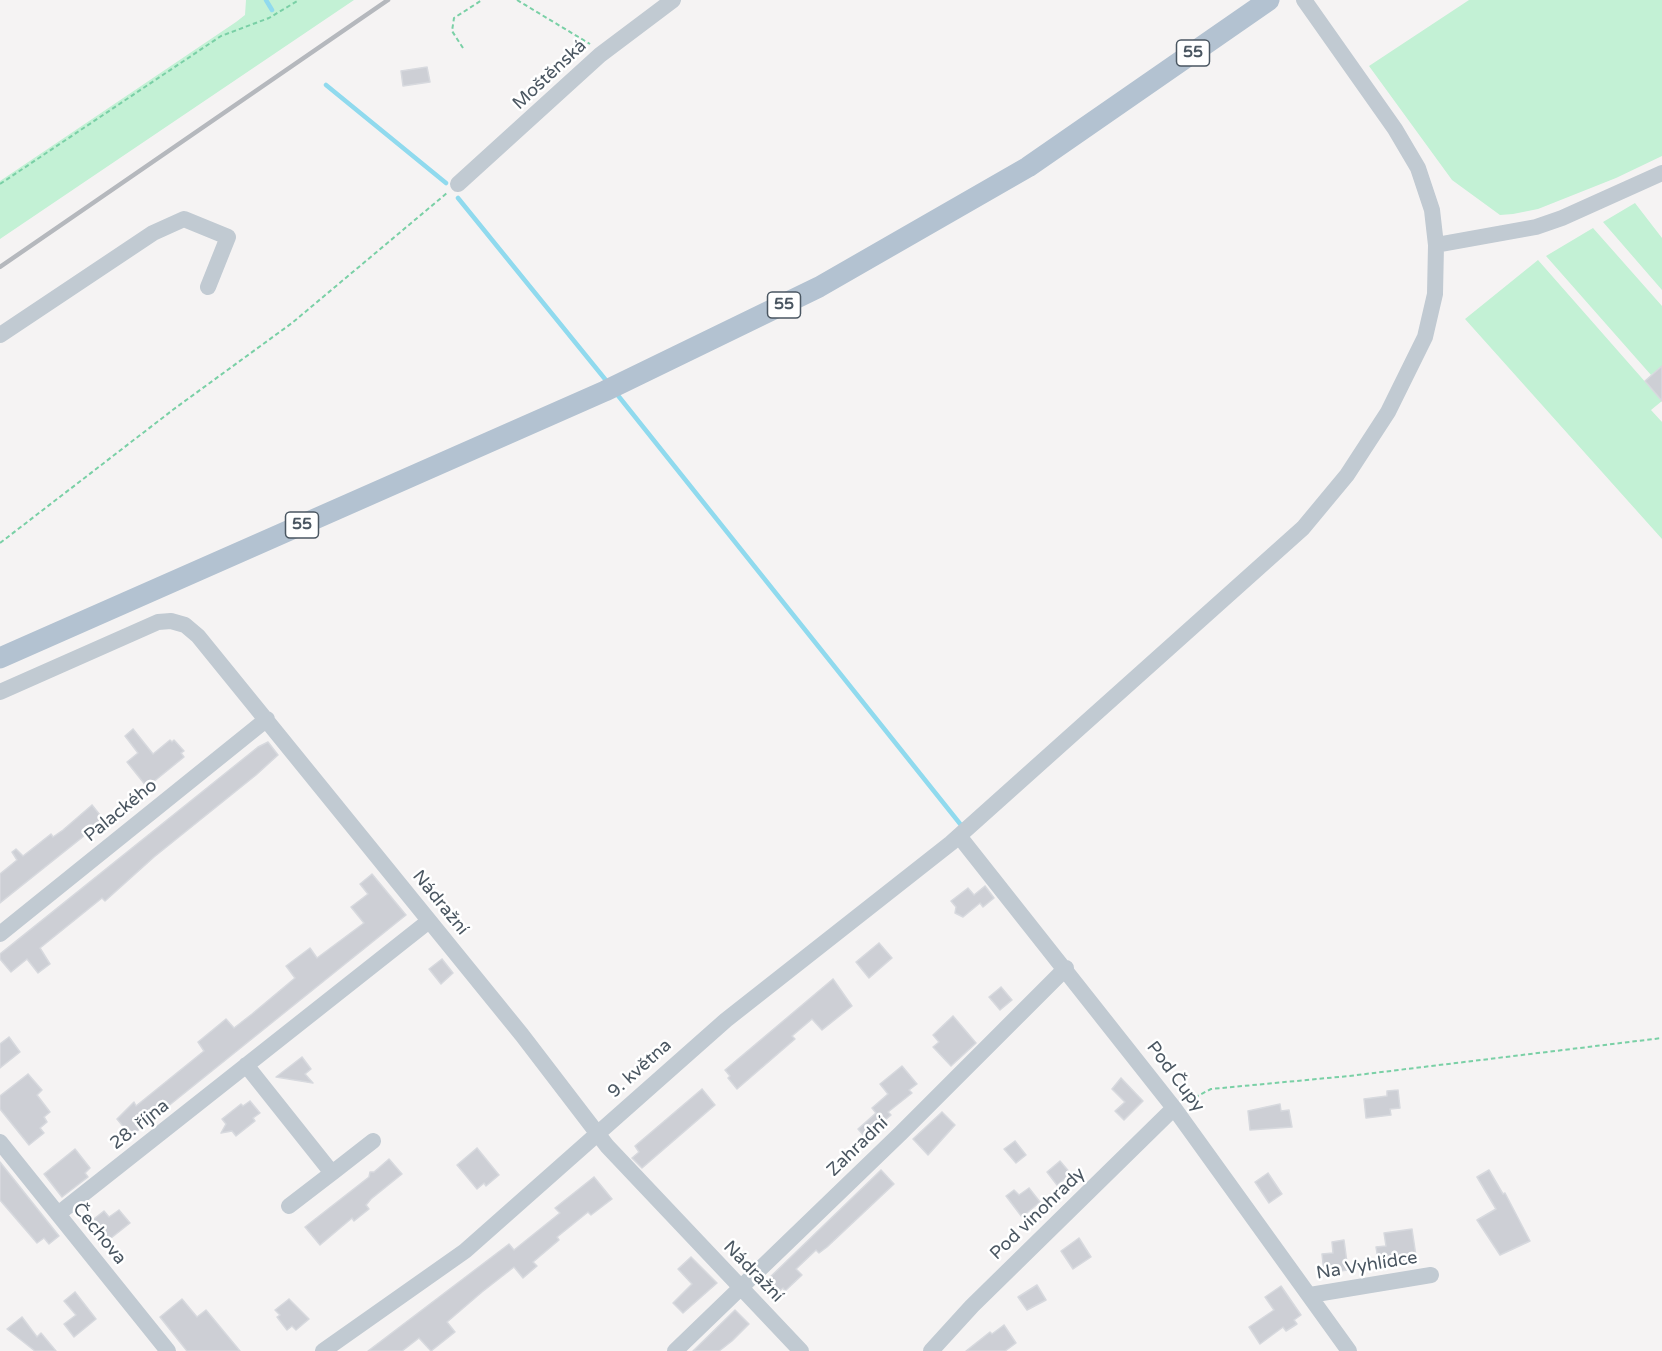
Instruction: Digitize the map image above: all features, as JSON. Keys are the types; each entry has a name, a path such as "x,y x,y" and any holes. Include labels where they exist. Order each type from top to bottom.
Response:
{"main road":[{"name":"55","path":"0,658 614,387 819,287 1005,182 1052,152 1269,0"}],"street":[{"name":"Moštěnská","path":"458,184 600,55 673,0"},
{"name":"9. května","path":"323,1351 465,1251 754,996 960,836 1303,528 1329,500 1372,437 1417,358 1432,318 1436,294 1436,245 1425,188 1408,149 1304,0"},
{"path":"1436,245 1545,224 1586,210 1662,173"},
{"path":"0,334 153,233 184,219 228,237 208,287"},
{"name":"Nádražní","path":"0,693 158,622 171,621 185,625 198,636 267,719 522,1035 596,1134 801,1351"},
{"name":"Palackého","path":"0,934 267,719"},
{"name":"Pod Čupy","path":"960,836 1174,1108 1349,1351"},
{"name":"28. října","path":"58,1214 429,921"},
{"name":"Zahradní","path":"675,1351 1066,968"},
{"path":"246,1065 332,1173"},
{"name":"Pod vinohrady","path":"931,1351 972,1306 1174,1108"},
{"path":"289,1206 373,1141"},
{"name":"Čechova","path":"0,1142 168,1351"},
{"name":"Na Vyhlídce","path":"1310,1295 1431,1275"}],"path":[{"path":"0,184 220,36 269,18 299,0"},
{"path":"463,48 452,31 454,18 482,0"},
{"path":"517,0 592,45 600,55"},
{"path":"0,543 174,409 292,323 458,184"},
{"path":"1174,1108 1211,1089 1349,1076 1662,1038"}],"green space":[{"path":"246,0 354,0 0,239 0,181 236,22 245,15"},
{"path":"1469,0 1662,0 1662,156 1616,178 1538,209 1513,214 1500,215 1452,180 1369,66"},
{"path":"1635,203 1662,238 1662,290 1603,222"},
{"path":"1593,228 1662,306 1662,366 1651,375 1546,256"},
{"path":"1538,260 1662,401 1651,410 1662,422 1662,539 1465,319"}],"building":[{"path":"427,67 430,82 403,86 401,71"},
{"path":"1662,366 1662,401 1645,381"},
{"path":"133,729 153,754 170,740 172,742 174,740 184,751 181,753 184,757 147,787 127,762 138,753 125,736"},
{"path":"268,742 278,755 256,775 154,857 105,901 102,898 40,948 50,964 38,973 27,959 11,972 0,959 0,954 258,747"},
{"path":"92,805 104,820 0,903 0,874 17,860 12,852 16,849 23,856 51,834 53,837 63,830"},
{"path":"372,874 406,915 131,1136 117,1119 134,1102 136,1106 204,1051 198,1042 226,1019 234,1028 295,978 286,966 310,948 317,958 364,923 351,907 368,894 360,884"},
{"path":"985,886 994,898 983,907 980,903 963,917 955,913 956,907 951,901 968,888 974,895"},
{"path":"879,943 892,958 869,978 856,962"},
{"path":"442,959 453,973 441,984 429,969"},
{"path":"833,979 852,1006 822,1030 812,1019 792,1036 795,1039 737,1089 725,1070"},
{"path":"1001,987 1012,1000 1000,1010 989,997"},
{"path":"953,1016 976,1043 951,1066 933,1047 939,1042 933,1035"},
{"path":"9,1037 20,1052 0,1068 0,1044"},
{"path":"302,1057 311,1069 305,1074 313,1083 276,1077"},
{"path":"902,1066 917,1084 909,1090 912,1093 888,1112 891,1115 865,1137 858,1129 876,1113 872,1108 888,1094 880,1084"},
{"path":"28,1074 42,1090 37,1095 50,1112 44,1117 47,1122 40,1128 44,1133 29,1145 0,1109 0,1096"},
{"path":"1121,1078 1143,1101 1124,1120 1115,1111 1125,1102 1112,1089"},
{"path":"702,1089 715,1105 642,1168 632,1158 639,1152 635,1146"},
{"path":"1398,1090 1400,1108 1390,1109 1391,1115 1366,1118 1364,1099 1387,1096 1387,1091"},
{"path":"250,1101 260,1113 253,1118 255,1121 236,1136 232,1131 221,1133 226,1124 222,1119 241,1104 243,1106"},
{"path":"1280,1104 1281,1111 1289,1110 1292,1127 1250,1130 1248,1111"},
{"path":"942,1112 955,1125 928,1155 913,1139"},
{"path":"1015,1141 1026,1155 1016,1163 1004,1149"},
{"path":"477,1148 499,1175 486,1186 484,1183 477,1189 457,1165"},
{"path":"75,1149 90,1168 85,1173 88,1177 62,1197 44,1174"},
{"path":"389,1159 402,1174 371,1199 366,1205 369,1209 354,1221 352,1218 320,1245 305,1227 369,1177 370,1172 374,1172"},
{"path":"1060,1161 1071,1174 1057,1185 1047,1172"},
{"path":"0,1162 59,1236 49,1244 44,1238 37,1243 0,1200"},
{"path":"881,1170 894,1184 827,1247 819,1253 816,1250 796,1269 802,1275 785,1291 783,1288 776,1294 765,1282"},
{"path":"1489,1170 1503,1194 1505,1193 1530,1241 1500,1255 1477,1220 1496,1209 1477,1177"},
{"path":"1268,1173 1282,1194 1269,1203 1255,1182"},
{"path":"594,1177 612,1199 591,1215 588,1212 557,1237 559,1240 533,1262 537,1266 523,1278 514,1267 482,1292 447,1322 455,1332 431,1351 419,1338 402,1351 368,1351 509,1244 514,1250 560,1213 555,1208"},
{"path":"1029,1188 1040,1202 1022,1217 1006,1196 1014,1190 1019,1195"},
{"path":"119,1210 130,1223 106,1242 90,1222 104,1211 109,1217"},
{"path":"1412,1229 1416,1256 1407,1257 1407,1262 1379,1266 1376,1247 1386,1246 1384,1233"},
{"path":"1079,1238 1091,1257 1073,1269 1061,1251"},
{"path":"1344,1240 1348,1270 1324,1273 1322,1254 1333,1253 1332,1242"},
{"path":"691,1257 717,1283 683,1313 673,1303 692,1284 678,1269"},
{"path":"1037,1285 1046,1300 1027,1310 1018,1297"},
{"path":"1281,1286 1301,1315 1294,1320 1297,1324 1286,1331 1283,1327 1260,1344 1249,1327 1274,1310 1265,1297"},
{"path":"75,1292 96,1319 74,1337 64,1324 76,1315 64,1301"},
{"path":"182,1299 197,1317 206,1310 240,1351 187,1351 160,1317"},
{"path":"289,1299 309,1319 296,1330 292,1326 287,1330 277,1317 280,1315 275,1310"},
{"path":"735,1310 749,1324 732,1341 719,1351 693,1351"},
{"path":"22,1317 37,1337 41,1333 56,1351 35,1351 7,1329"},
{"path":"1004,1325 1016,1343 1005,1351 966,1351 990,1332 992,1334"}],"waterway":[{"path":"266,0 272,10"},
{"path":"326,85 446,183"},
{"path":"458,198 609,384"},
{"path":"616,393 961,825"}],"railway":[{"path":"0,267 388,0"}]}
